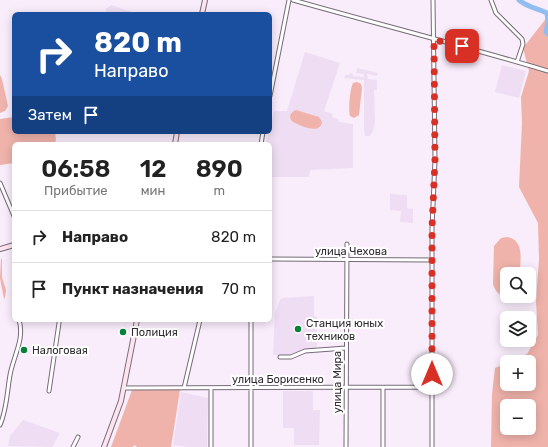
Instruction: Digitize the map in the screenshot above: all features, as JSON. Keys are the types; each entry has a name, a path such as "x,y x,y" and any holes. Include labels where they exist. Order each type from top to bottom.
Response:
{"street":[{"path":"202,12 205,0"},
{"path":"272,86 289,0"},
{"path":"293,0 434,40 476,50 548,72"},
{"path":"310,5 312,0"},
{"path":"432,447 432,260 435,160 433,0"},
{"path":"491,0 496,13 522,39 517,62"},
{"path":"0,183 12,211"},
{"name":"улица Мира","path":"346,447 347,244"},
{"path":"0,249 12,246"},
{"name":"улица Чехова","path":"272,259 432,260"},
{"path":"0,425 6,408 11,372 18,349 20,334 19,322"},
{"path":"104,447 121,401 137,322"},
{"path":"184,388 200,322"},
{"path":"251,322 251,447"},
{"path":"49,391 59,323"},
{"path":"280,358 291,357 305,351 346,348"},
{"name":"улица Борисенко","path":"124,388 432,387"},
{"path":"211,388 212,447"},
{"path":"383,388 383,447"},
{"path":"72,447 78,437"}],"shaded area":[{"path":"111,5 132,12 105,12 106,9"},
{"path":"548,16 548,447 491,447 492,394 495,368 500,366 500,391 536,391 536,355 525,355 531,347 536,347 536,338 538,335 536,302 539,259 538,223 519,187 522,123 521,97 529,71 523,48"},
{"path":"305,52 340,63 324,111 333,114 332,117 338,119 339,122 353,124 353,168 310,170 309,177 272,177 272,142 266,142 268,134 272,134 272,119 274,111 287,111"},
{"path":"502,65 526,71 519,98 495,92"},
{"path":"357,68 378,73 377,76 367,74 368,79 377,80 377,90 374,90 375,121 373,131 370,136 365,136 364,131 364,80 344,78 345,75 349,75 350,73 353,74 353,76 364,77 364,74 356,73"},
{"path":"0,75 8,106 5,111 0,113"},
{"path":"357,82 361,84 362,88 359,115 354,118 350,116 349,109 353,83"},
{"path":"296,110 319,117 322,122 321,126 314,129 301,126 293,122 290,115"},
{"path":"12,117 12,134 55,134 56,140 55,142 12,142 12,163 0,165 0,119"},
{"path":"390,194 407,195 407,208 413,209 413,223 400,222 401,211 390,210"},
{"path":"507,237 513,239 519,246 521,257 520,267 500,267 500,294 495,290 493,284 494,246 501,238"},
{"path":"1,258 2,277 6,290 4,299 0,278"},
{"path":"314,296 314,316 317,317 317,348 307,348 292,355 273,355 275,313 281,298"},
{"path":"132,390 180,390 171,447 137,447 134,445 133,447 111,447"},
{"path":"283,391 313,391 313,410 320,410 319,445 294,445 294,428 283,428"},
{"path":"181,392 208,398 207,447 173,445"},
{"path":"23,420 60,433 52,447 8,446 10,436"}],"waterway":[{"path":"519,0 529,6 547,13 548,22 546,32 548,34"}],"place":[{"name":"Станция юных техников","path":"298,329"},
{"name":"Полиция","path":"123,332"},
{"name":"Налоговая","path":"24,350"}],"route":[{"path":"432,374 432,228 435,160 434,40 462,46"}]}
